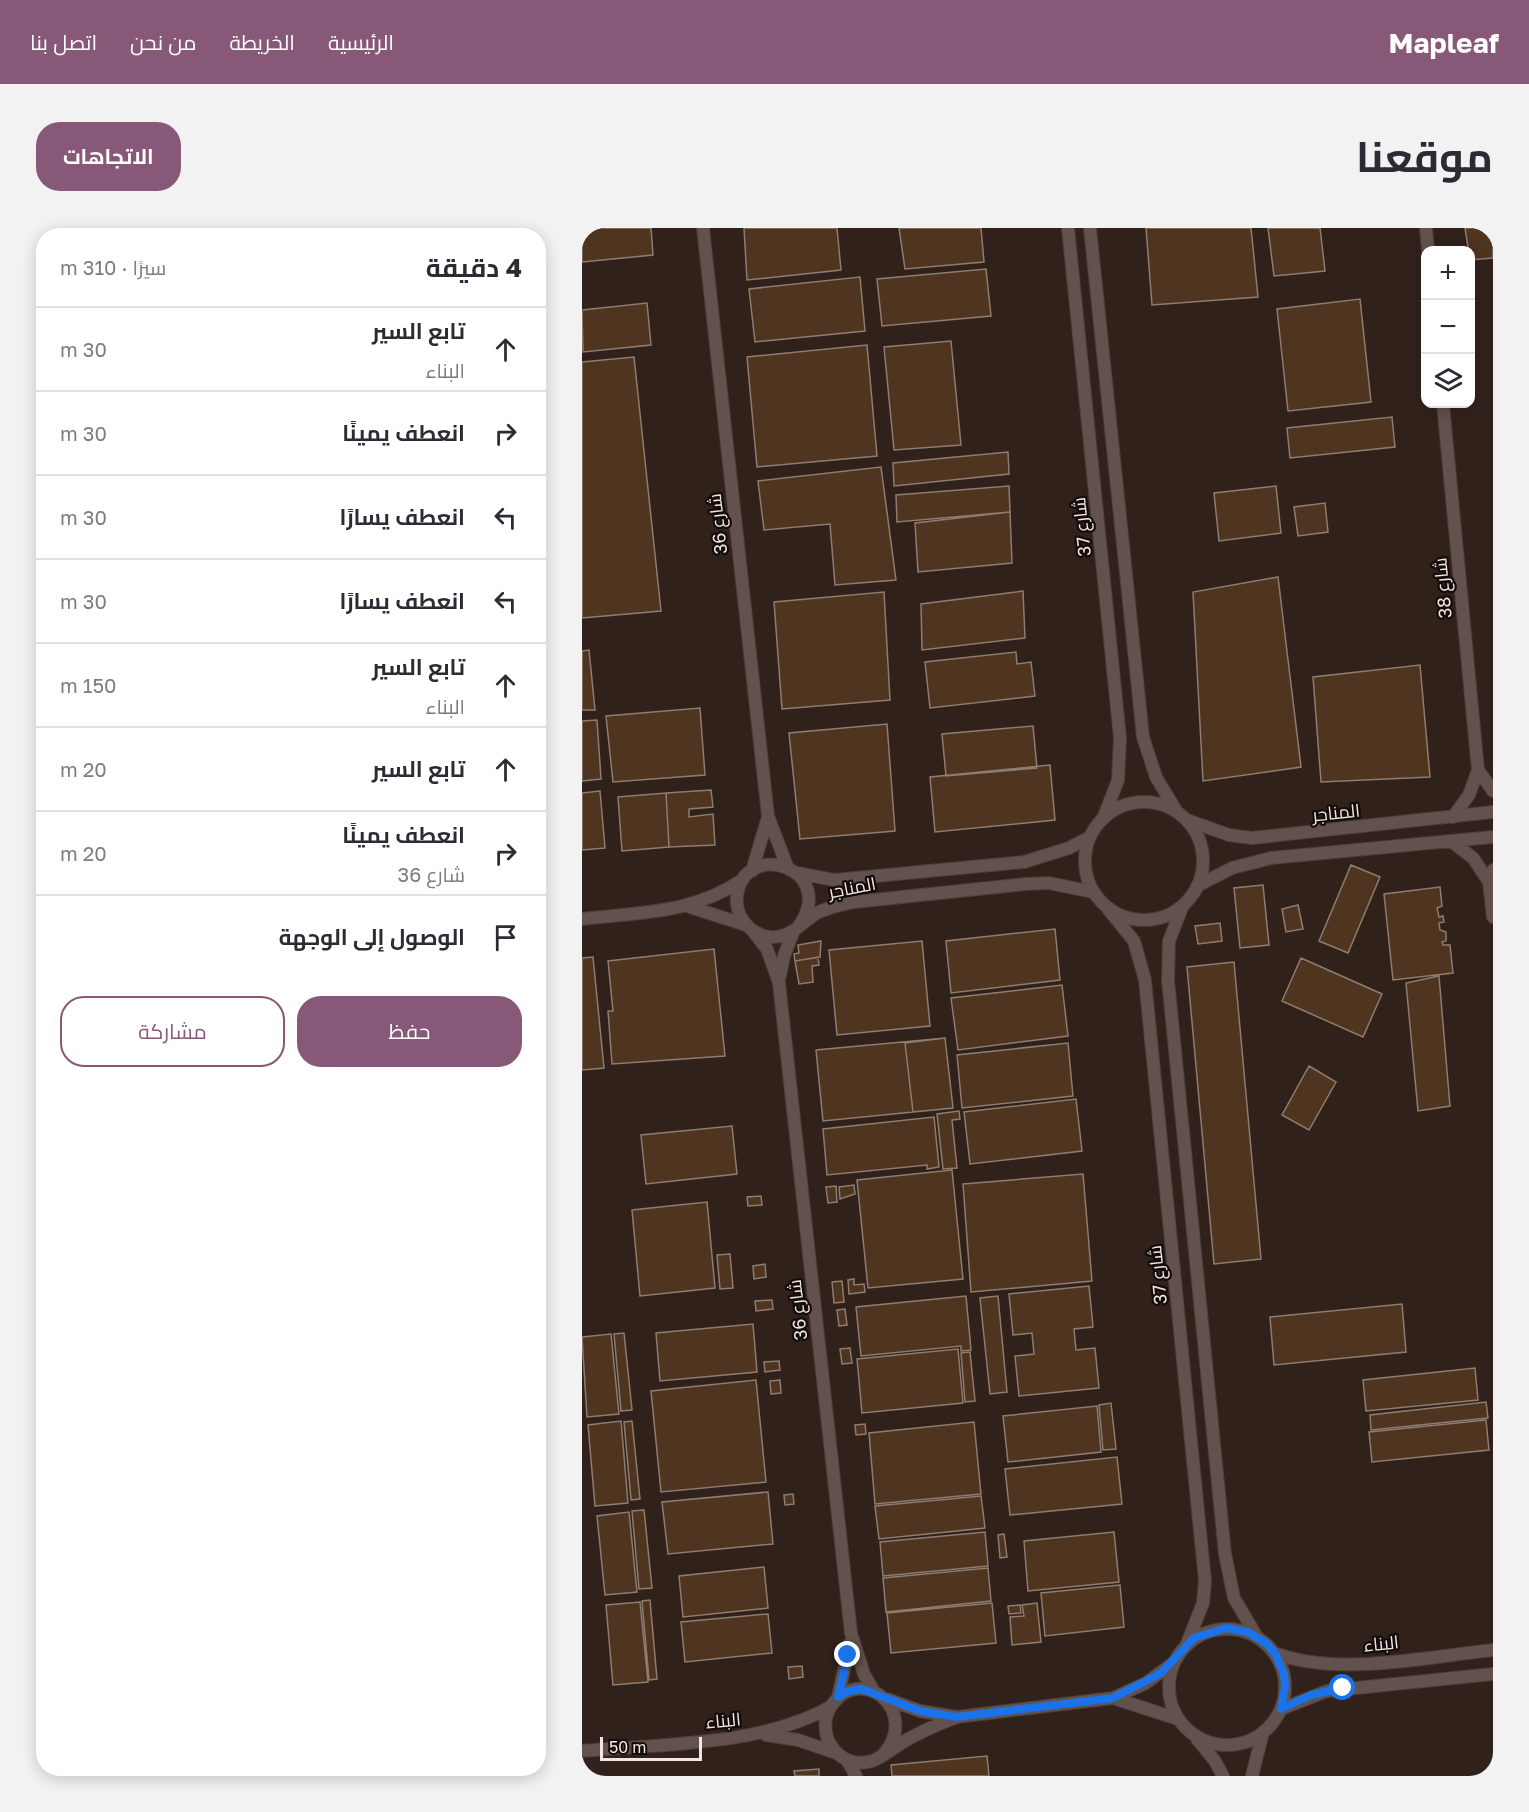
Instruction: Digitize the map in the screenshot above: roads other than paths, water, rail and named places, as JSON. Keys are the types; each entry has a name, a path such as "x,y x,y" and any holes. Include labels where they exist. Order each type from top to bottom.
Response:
{"street":[{"name":"شارع 36","path":"703,228 768,816 772,833 792,869"},
{"name":"شارع 37","path":"1068,228 1120,738 1118,780 1103,819"},
{"path":"1090,228 1143,737 1156,777 1199,839 1202,851 1203,863 1197,886 1183,905 1169,941 1168,980 1224,1554 1234,1598 1257,1637"},
{"path":"1426,228 1428,246"},
{"name":"شارع 38","path":"1443,408 1478,770 1469,795 1453,817"},
{"path":"1478,770 1493,791"},
{"path":"1181,816 1167,807 1144,802 1122,806 1103,819 1090,837 1085,859 1088,882 1093,892 1108,909 1129,919 1163,917 1183,905"},
{"name":"المناجر","path":"1181,816 1229,835 1252,838 1493,812"},
{"name":"شارع 36","path":"748,875 768,816"},
{"name":"المناجر","path":"792,869 834,880 1024,861 1058,853 1090,837"},
{"path":"1197,886 1232,868 1271,858 1493,837"},
{"path":"1451,841 1491,876 1493,917"},
{"path":"582,919 688,907 708,900 763,865 792,869 804,881 809,904 797,928 773,937 688,907"},
{"path":"748,875 738,890 737,903 739,915 749,928"},
{"name":"المناجر","path":"797,928 835,906 854,902 1026,884 1049,884 1093,892"},
{"name":"شارع 37","path":"1108,909 1134,941 1145,980 1205,1581 1203,1603 1186,1646"},
{"name":"شارع 36","path":"749,928 767,949 779,983 851,1633 860,1664 880,1695"},
{"name":"شارع 36","path":"779,983 784,956 797,928"},
{"path":"841,1756 859,1762 872,1761 919,1733 957,1717 1113,1698 1146,1683 1174,1662 1186,1646 1204,1633 1226,1628 1248,1632 1257,1637 1275,1653 1284,1674 1285,1686 1281,1709 1263,1732 1252,1776"},
{"name":"شارع 36","path":"834,1702 851,1633"},
{"name":"البناء","path":"1275,1653 1291,1659 1326,1665 1493,1650"},
{"path":"1174,1662 1169,1691 1178,1719 1215,1761 1223,1776"},
{"path":"1281,1709 1326,1690 1493,1674"},
{"path":"856,1776 824,1731 834,1702 849,1691 862,1689 920,1711 957,1717"},
{"path":"880,1695 893,1708 897,1721 896,1733 891,1745 883,1755"},
{"path":"1113,1698 1178,1719"},
{"name":"البناء","path":"582,1751 759,1734 796,1724 834,1702"},
{"path":"1192,1734 1223,1745 1244,1742 1263,1732"},
{"name":"البناء","path":"759,1734 798,1740 841,1756"}]}
